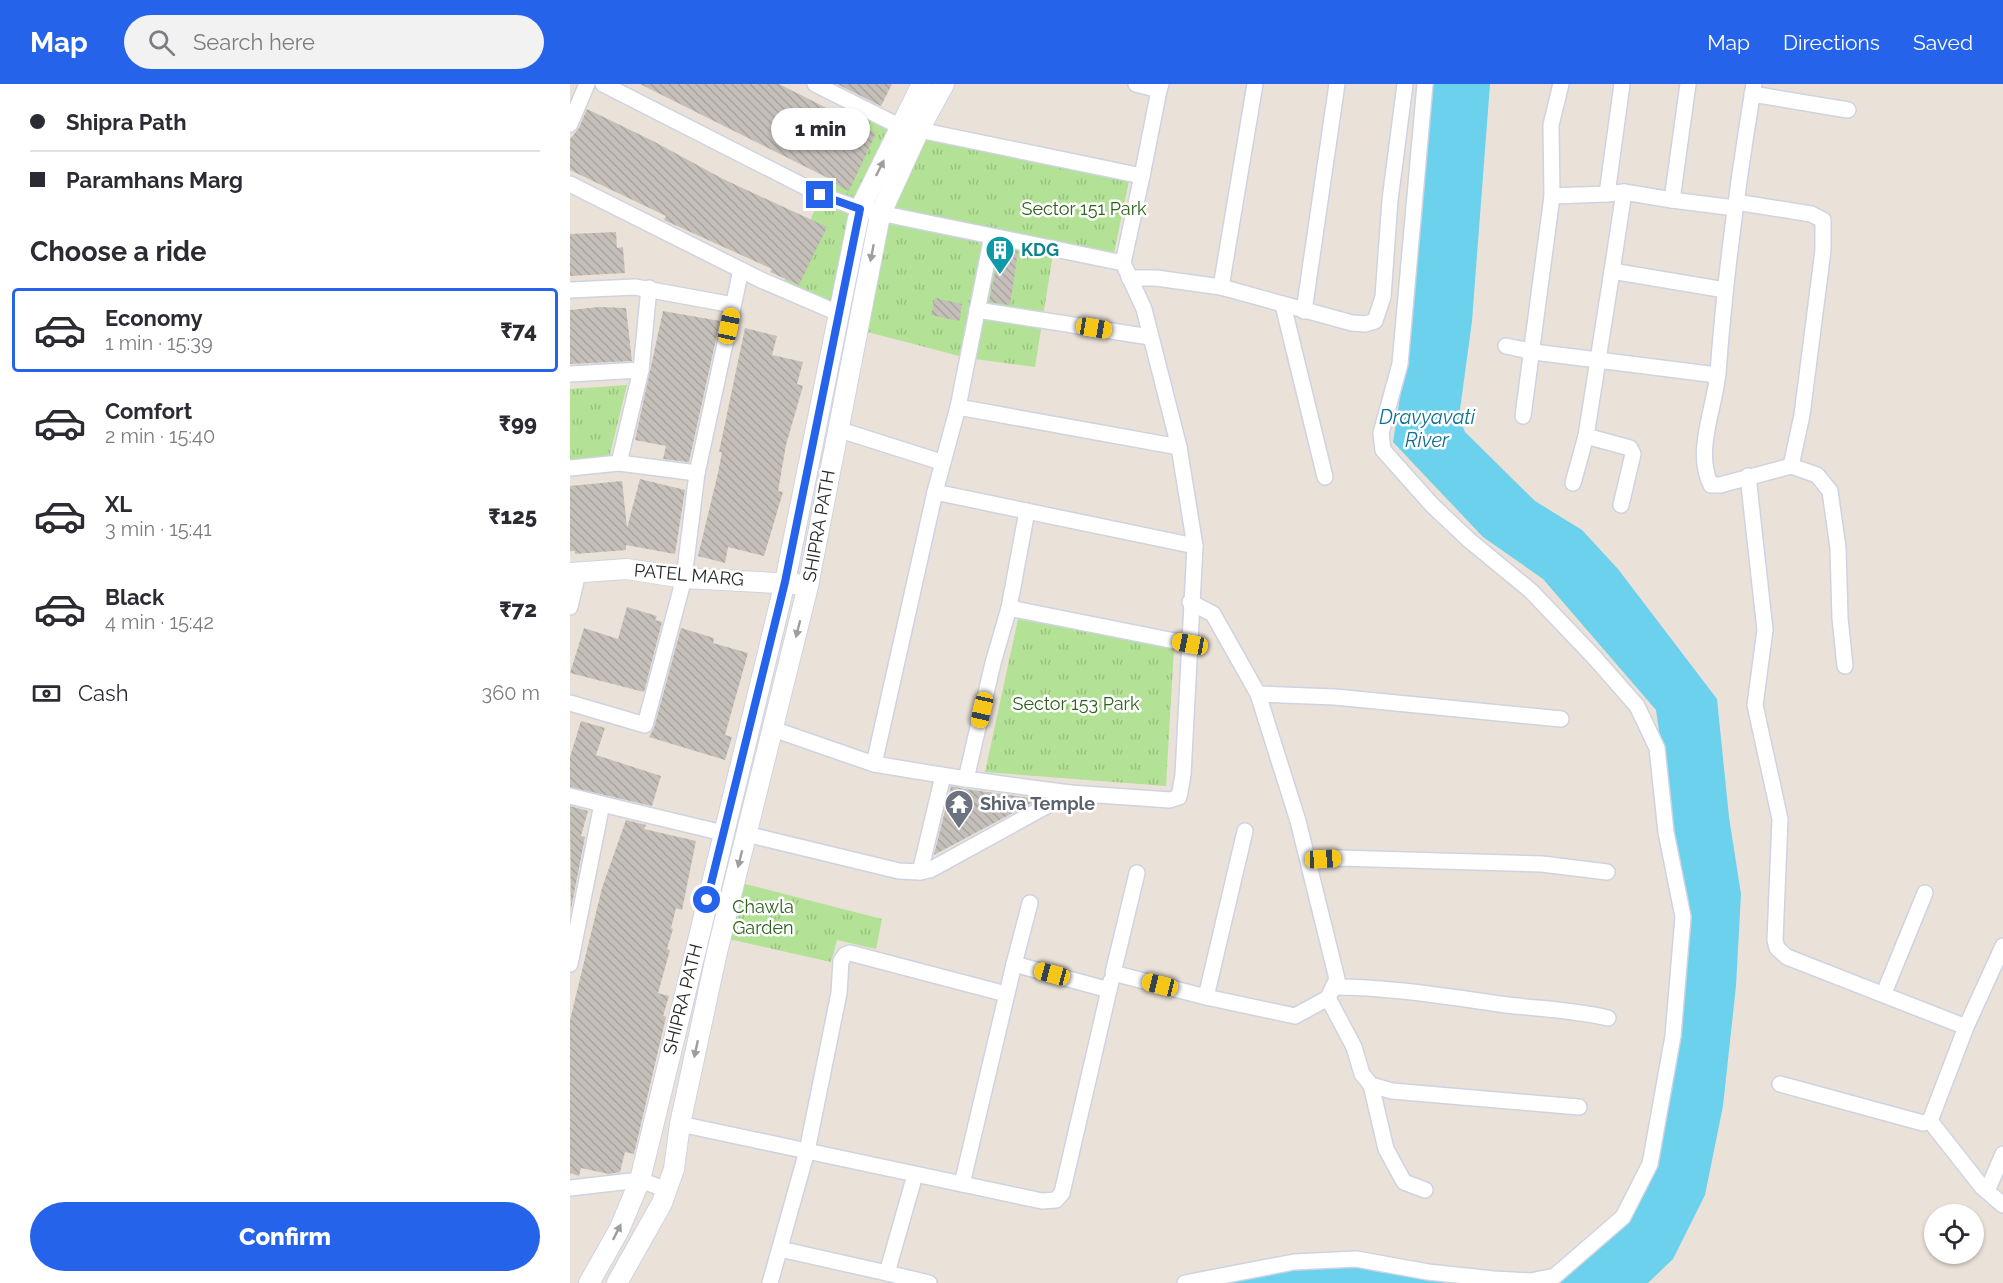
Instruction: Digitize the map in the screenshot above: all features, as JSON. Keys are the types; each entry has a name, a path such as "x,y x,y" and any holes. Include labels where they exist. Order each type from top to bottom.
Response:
{"street":[{"path":"570,124 587,84"},
{"path":"604,84 820,195 879,215 993,236 1156,278 1221,287 1283,306 1365,324 1375,321 1383,297 1390,200 1405,84"},
{"path":"815,84 910,128 1142,176"},
{"name":"SHIPRA PATH","path":"617,1283 667,1190 674,1169 680,1124 717,952 808,586 879,215 910,128 922,84"},
{"name":"SHIPRA PATH","path":"589,1283 619,1230 640,1180 785,582 860,209 910,128 944,84"},
{"path":"773,729 874,764 943,776 1070,793 1170,800 1179,797 1183,775 1190,602 1195,546 1179,447 1144,309 1126,271 1160,87 1136,84"},
{"path":"1221,287 1256,84"},
{"path":"1304,311 1337,84"},
{"path":"1185,1283 1294,1262 1356,1259 1428,1272 1494,1279 1531,1281 1555,1275 1623,1217 1650,1164 1673,1036 1683,917 1666,832 1657,747 1637,706 1594,657 1531,591 1468,540 1432,505 1383,450 1381,433 1400,364 1425,84"},
{"path":"1523,416 1534,352 1552,196 1551,125 1561,84"},
{"path":"1607,194 1622,84"},
{"path":"1672,200 1688,84"},
{"path":"1845,666 1840,618 1838,548 1830,491 1817,475 1791,466 1720,485 1711,485 1706,476 1706,452 1736,205 1753,89 1848,110"},
{"path":"570,184 741,270 838,313"},
{"path":"1552,196 1624,192 1672,200 1811,214 1823,220 1823,249 1802,415 1791,466"},
{"path":"1573,483 1586,436 1624,192"},
{"path":"874,764 941,462 958,406 993,236"},
{"path":"570,703 645,725 684,578 697,473 741,270"},
{"path":"1612,271 1725,290"},
{"path":"570,290 649,288 734,305"},
{"path":"619,464 641,370 649,288"},
{"path":"1283,306 1325,477"},
{"path":"977,310 1150,337"},
{"path":"1506,346 1534,352 1717,375"},
{"path":"570,374 641,370"},
{"path":"958,406 1179,447"},
{"path":"837,429 941,462"},
{"path":"1586,436 1630,448 1633,454 1621,505"},
{"path":"570,468 619,464 697,473"},
{"path":"1748,476 1754,554 1765,630 1755,705 1780,819 1774,940 1777,948 1786,957 1884,993 1966,1027"},
{"path":"935,492 1195,546"},
{"path":"966,779 993,663 1009,608 1027,511"},
{"name":"PATEL MARG","path":"574,573 627,569 684,578 785,582 808,586"},
{"path":"570,607 574,573"},
{"path":"1190,602 1214,614 1258,694 1308,860 1337,979 1330,993"},
{"path":"1009,608 1190,644"},
{"path":"1258,694 1335,697 1561,719"},
{"path":"920,872 943,776"},
{"path":"746,834 899,871 920,872 930,870 1070,793"},
{"path":"570,796 723,833"},
{"path":"570,964 602,804"},
{"path":"1206,997 1245,831"},
{"path":"1308,860 1542,864 1607,873"},
{"path":"680,1124 1042,1201 1056,1200 1062,1193 1137,873"},
{"path":"1884,993 1924,893"},
{"path":"962,1184 1006,994 1030,903"},
{"path":"1930,1121 1966,1027 2003,946"},
{"path":"770,1283 807,1151 839,993 841,961 845,955 850,953 1006,994"},
{"path":"1014,964 1108,990"},
{"path":"1113,973 1206,997 1295,1016 1330,993 1381,988 1526,1008 1579,1011 1608,1018"},
{"path":"1330,993 1354,1047 1362,1074 1371,1085 1386,1149 1404,1182 1425,1190"},
{"path":"1780,1083 1923,1123 1930,1121"},
{"path":"1371,1085 1392,1091 1580,1107"},
{"path":"1930,1121 1987,1191 2003,1205"},
{"path":"1987,1191 2003,1154"},
{"path":"887,1273 915,1175"},
{"path":"570,1188 640,1180 667,1190"},
{"path":"780,1249 929,1283"}],"green space":[{"name":"Sector 151 Park","path":"869,111 1054,165 1129,181 1114,253 1055,241 1035,367 967,358 856,329 781,289 821,195"},
{"path":"627,385 609,458 570,462 570,389"},
{"name":"Sector 153 Park","path":"1018,619 1174,648 1166,786 985,772"},
{"name":"Chawla Garden","path":"741,883 882,919 876,949 837,940 831,962 729,939"}],"water":[{"name":"Dravyavati River","path":"1431,84 1490,84 1472,321 1459,417 1465,432 1535,501 1582,530 1618,569 1717,699 1729,817 1741,894 1736,986 1723,1106 1705,1195 1673,1259 1648,1283 1181,1283 1323,1256 1529,1282 1615,1229 1651,1160 1683,894 1656,710 1543,579 1483,537 1393,442 1409,339"}],"building":[{"path":"640,84 779,84 876,133 849,191 829,181 830,179"},
{"path":"837,84 892,84 881,106"},
{"path":"587,109 723,179 827,227 799,285 770,272 772,269 664,220 666,216 570,170 570,139 579,128"},
{"path":"616,232 617,248 623,247 625,273 570,276 570,234"},
{"path":"1000,248 1018,251 1010,305 989,302"},
{"path":"935,298 962,304 959,321 931,315"},
{"path":"599,307 626,308 632,361 570,364 570,310"},
{"path":"663,311 720,321 689,462 663,459 666,446 635,440"},
{"path":"745,328 777,336 772,355 803,362 797,384 803,386 786,445 778,491 783,492 764,556 728,547 725,563 698,556 718,473 722,452 719,452"},
{"path":"640,479 685,490 675,554 626,545 626,550 575,554 575,551 570,551 570,486 622,481 627,528"},
{"path":"627,607 657,616 655,620 662,622 644,692 570,673 584,628 618,639"},
{"path":"681,628 714,638 713,643 748,653 725,735 732,737 725,760 649,737 654,728"},
{"path":"581,721 605,728 596,755 661,776 652,806 570,787 570,757"},
{"name":"Shiva Temple","path":"951,786 965,789 1039,799 934,855"},
{"path":"570,806 588,811 581,836 585,837 571,909"},
{"path":"626,820 646,825 644,829 696,841 682,910 676,908 671,928 673,929 667,949 670,950 658,993 669,996 663,1016 666,1017 634,1154 625,1152 620,1172 609,1174 581,1168 579,1176 570,1173 570,1020 602,888"}],"place":[{"name":"KDG","path":"1000,276"},
{"name":"Shiva Temple","path":"959,830"}],"route":[{"path":"707,900 785,582 860,209 820,195"}]}
